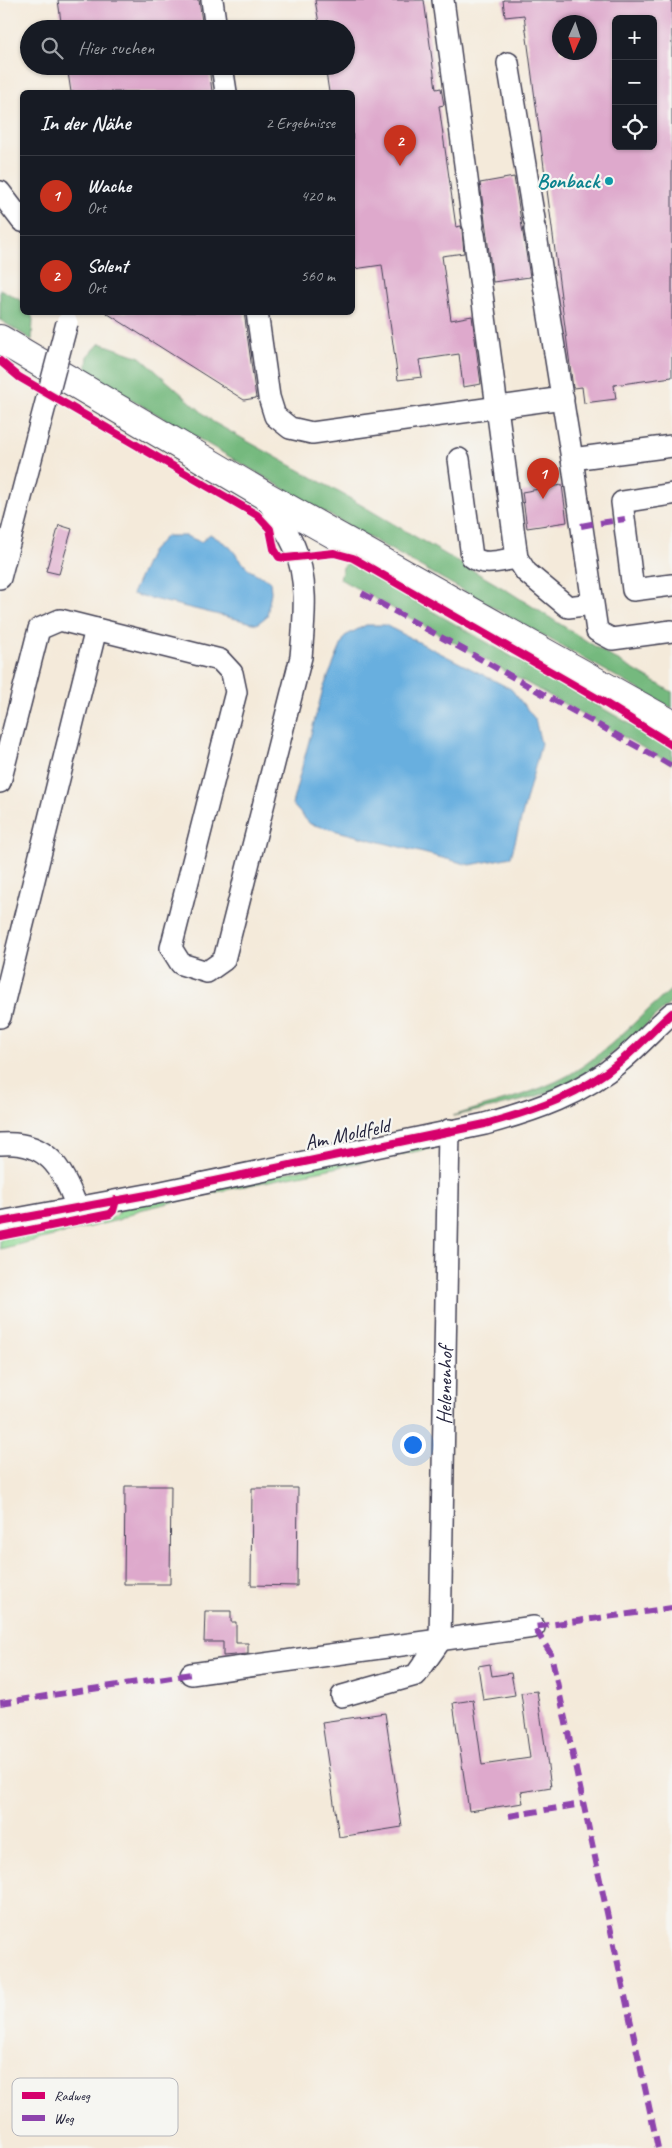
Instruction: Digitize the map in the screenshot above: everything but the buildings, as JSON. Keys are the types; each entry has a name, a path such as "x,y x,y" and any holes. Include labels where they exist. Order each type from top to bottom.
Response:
{"main road":[{"path":"0,339 264,495 672,724"}],"street":[{"path":"212,0 215,20"},
{"path":"443,0 497,406 522,565"},
{"path":"508,63 563,398 597,630 612,639 672,631"},
{"path":"223,75 226,90"},
{"path":"0,192 20,218"},
{"path":"257,315 269,397 275,416 290,428 312,433 563,398"},
{"path":"0,578 67,318"},
{"path":"572,459 672,446"},
{"path":"459,459 472,557 478,562 522,565 568,607 592,604"},
{"path":"672,494 622,502 633,590 672,585"},
{"path":"0,782 40,629 60,620 220,660 232,672 236,692 171,948 181,964 207,972 224,960 301,657 305,612 298,557 264,495"},
{"path":"0,1017 96,629"},
{"name":"Am Moldfeld","path":"0,1222 77,1208 485,1124 535,1110 574,1093 598,1079 623,1059 672,1013"},
{"name":"Helenenhof","path":"440,1640 449,1130"},
{"path":"0,1144 17,1142 48,1156 61,1169 77,1208"},
{"path":"191,1674 534,1627"},
{"path":"342,1696 416,1675 440,1640"}],"green space":[{"path":"0,289 20,300 20,315 32,315 32,340 0,320"},
{"path":"100,343 140,357 213,422 344,495 508,591 615,659 672,692 672,708 331,516 86,373 88,356"},
{"path":"348,563 672,748 672,764 340,579 343,567"},
{"path":"672,989 672,1002 617,1050 588,1072 544,1094 505,1105 453,1116 541,1088 569,1075 609,1046"},
{"path":"433,1142 438,1147 239,1187 139,1210 118,1220 0,1249 0,1239 110,1219 117,1215 122,1207"}],"water":[{"path":"210,534 229,546 249,570 270,581 271,592 267,616 257,624 132,594 151,552 166,536 186,536 201,542"},
{"path":"366,625 385,625 511,689 535,719 541,744 511,857 470,865 310,824 292,804 323,689 345,636"}],"marked path":[{"path":"600,523 625,519"},
{"path":"581,526 597,523"},
{"path":"362,593 672,766"},
{"path":"658,2148 551,1654 534,1627 672,1608"},
{"path":"0,1703 191,1674"},
{"path":"509,1816 582,1804"}],"cycle path":[{"path":"0,361 19,377 257,515 270,529 274,549 279,557 286,558 334,553 353,558 600,700 672,745"},
{"path":"0,1222 152,1194 485,1124 522,1113 557,1100 590,1083 629,1054 672,1013"},
{"path":"0,1236 110,1214 113,1211 116,1200"}],"place":[{"name":"Solent","path":"400,166"},
{"name":"Bonback","path":"609,181"},
{"name":"Wache","path":"543,499"}]}
